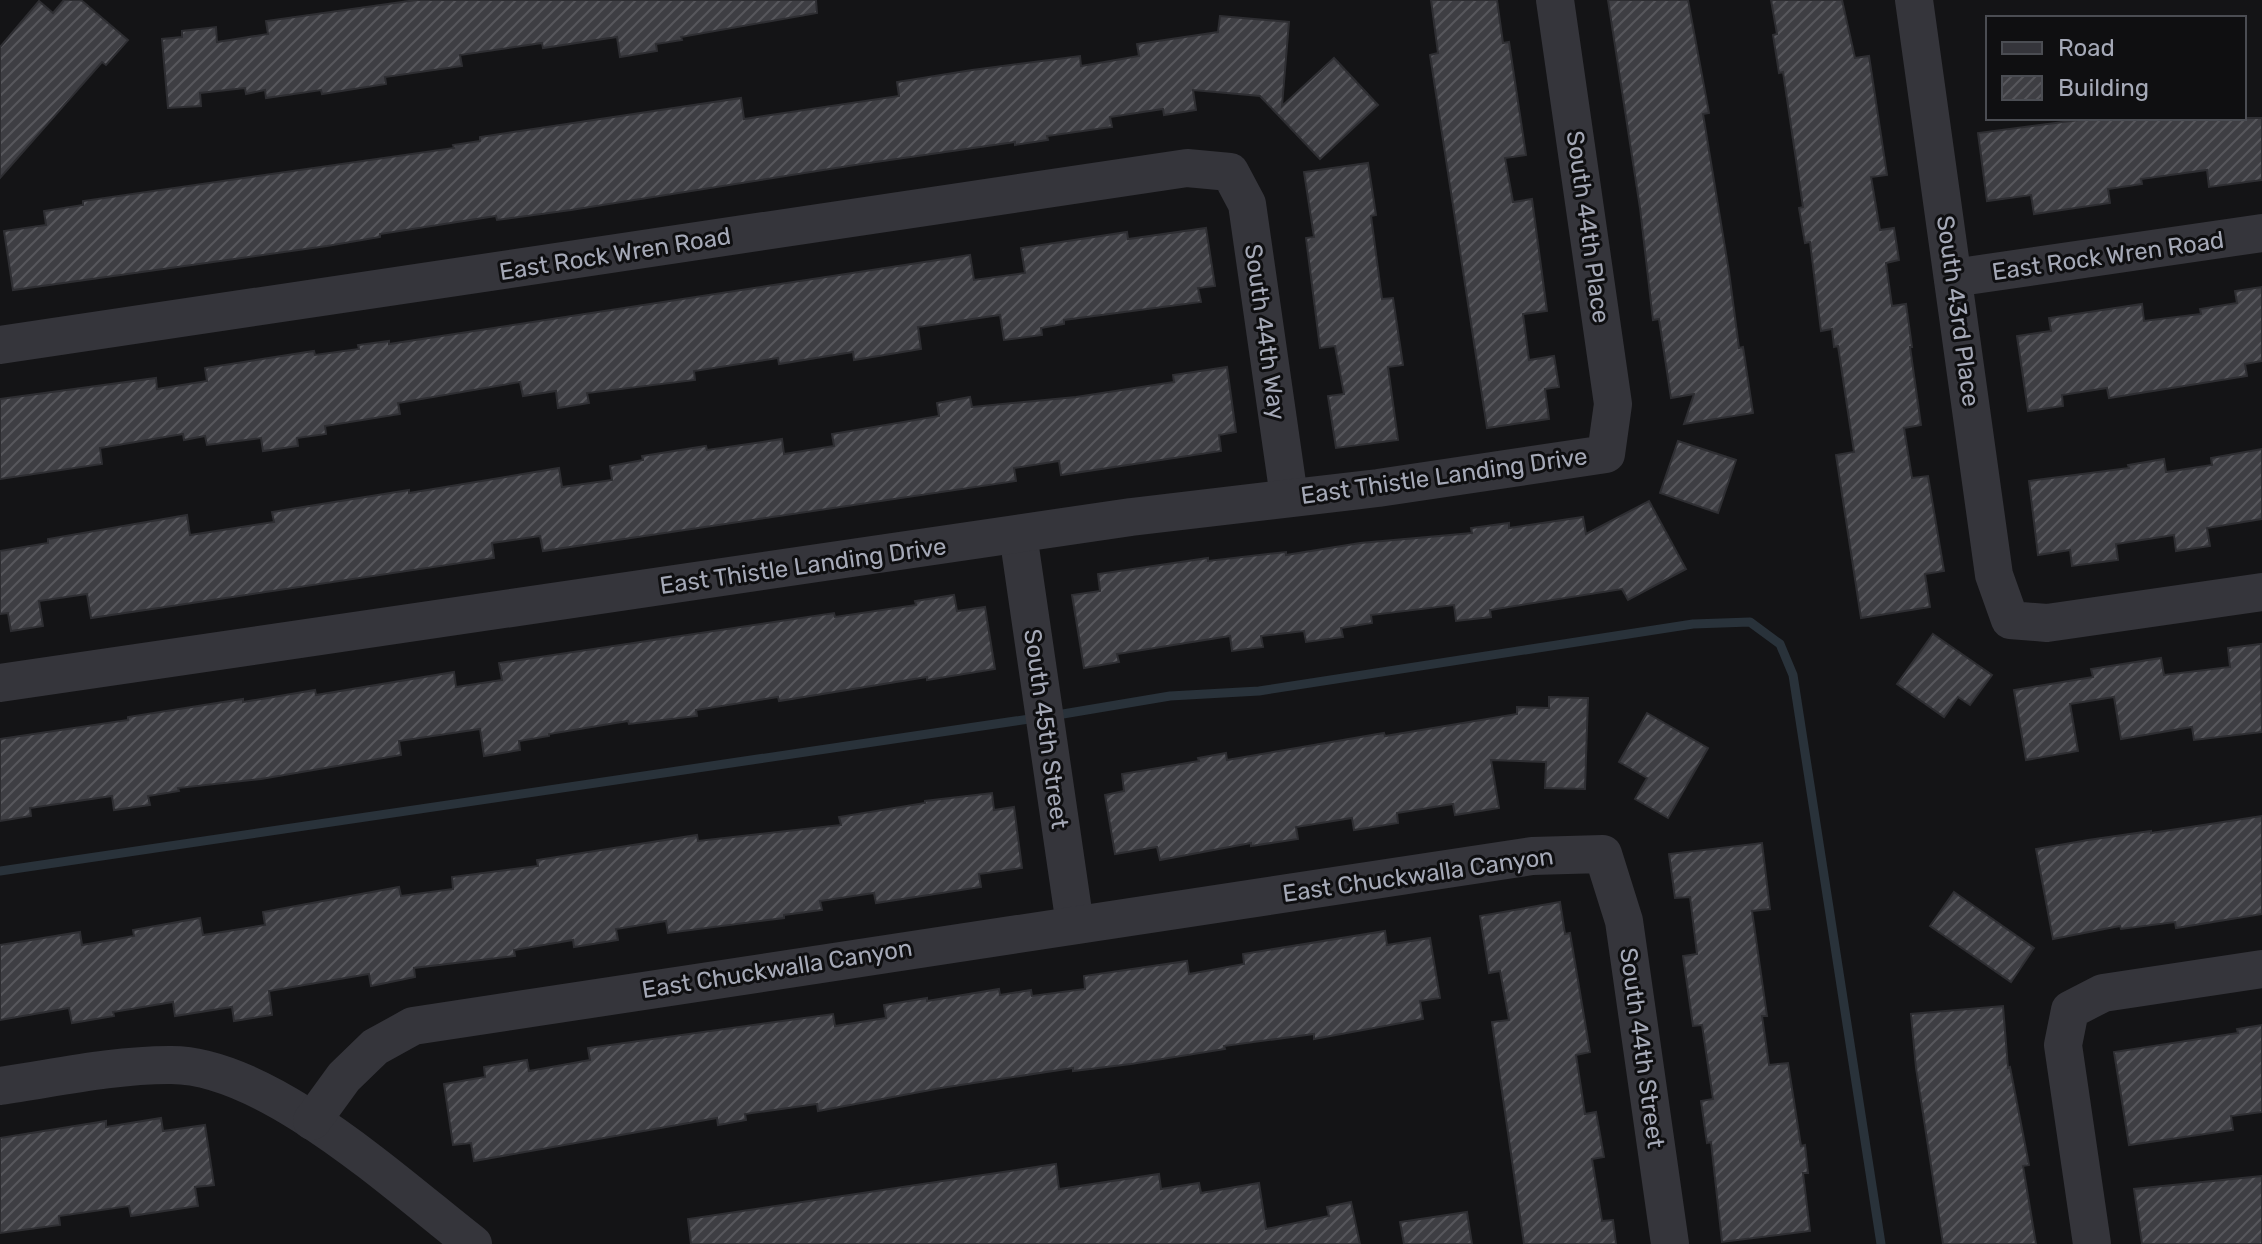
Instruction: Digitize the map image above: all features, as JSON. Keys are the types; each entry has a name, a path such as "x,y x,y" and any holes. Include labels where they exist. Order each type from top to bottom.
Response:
{"street":[{"name":"South 44th Place","path":"1555,0 1613,404 1606,454"},
{"name":"South 43rd Place","path":"1914,0 1994,575 2010,620 2047,623 2262,592"},
{"name":"East Rock Wren Road","path":"0,345 1187,168 1230,172"},
{"name":"South 44th Way","path":"1230,172 1247,204 1289,497"},
{"name":"East Rock Wren Road","path":"1953,278 2262,233"},
{"name":"East Thistle Landing Drive","path":"0,683 1018,534 1378,488 1606,454"},
{"name":"South 45th Street","path":"1018,534 1075,925"},
{"name":"East Chuckwalla Canyon","path":"312,1121 344,1077 375,1047 413,1026 1532,856 1603,854"},
{"name":"South 44th Street","path":"1603,854 1624,921 1670,1244"},
{"path":"2092,1244 2063,1045 2070,1010 2103,993 2262,969"},
{"path":"0,1086 171,1064 223,1074 278,1097 473,1244"}],"building":[{"path":"64,0 81,0 128,40 106,65 102,62 0,178 0,47 39,1 53,13"},
{"path":"416,0 816,0 817,13 681,37 682,40 656,44 657,51 620,57 617,37 543,48 542,43 460,55 462,66 385,77 386,84 322,94 321,90 266,98 265,90 246,94 245,88 200,93 201,106 168,108 162,39 182,37 182,31 216,27 217,42 268,34 266,21"},
{"path":"1431,0 1497,0 1503,43 1509,42 1526,155 1505,158 1513,202 1532,199 1547,311 1523,314 1529,360 1554,356 1559,387 1545,389 1549,419 1487,428 1430,55 1438,53"},
{"path":"1608,0 1688,0 1709,113 1703,114 1739,348 1743,347 1753,413 1684,424 1694,394 1671,398 1659,319 1653,320 1640,208"},
{"path":"1771,0 1842,0 1855,58 1869,56 1887,175 1871,177 1880,230 1894,228 1899,260 1886,263 1892,306 1906,304 1921,425 1904,428 1912,478 1928,476 1944,571 1925,574 1930,607 1861,618 1836,455 1854,452 1838,346 1834,347 1832,329 1821,331 1810,242 1805,243 1799,208 1803,207 1783,72 1779,73 1773,35 1777,34"},
{"path":"1220,16 1289,22 1282,106 1334,58 1378,105 1320,159 1260,96 1193,90 1196,110 1164,115 1163,109 1110,117 1112,127 1047,136 1048,140 855,165 571,210 497,220 496,216 380,234 380,237 327,246 13,290 4,231 46,225 44,211 83,205 83,201 454,148 453,145 480,141 480,137 741,98 744,119 899,96 897,82 1080,56 1081,66 1139,56 1137,44 1218,32"},
{"path":"2262,118 2262,180 2209,187 2207,170 2141,179 2142,184 2108,189 2110,203 2034,214 2031,195 1987,201 1978,133 2079,120"},
{"path":"1368,163 1376,215 1371,216 1382,299 1393,298 1403,365 1388,367 1398,440 1336,448 1328,396 1344,394 1335,346 1320,348 1306,238 1314,237 1304,172"},
{"path":"1206,228 1215,286 1198,288 1201,302 1064,320 1064,324 1041,328 1042,335 1004,340 1000,315 918,327 921,349 854,360 853,352 779,364 778,358 694,371 695,380 587,393 589,403 558,408 556,391 523,396 520,382 398,403 400,414 325,426 326,434 297,438 298,446 263,451 261,438 207,445 205,436 184,440 183,434 100,448 102,464 0,479 0,399 156,378 157,389 207,381 205,368 314,351 315,355 359,349 358,345 389,341 389,344 970,255 974,280 1025,273 1021,248 1127,232 1128,239"},
{"path":"2262,287 2262,361 2245,364 2247,376 2109,398 2107,388 2062,395 2063,406 2028,411 2017,336 2051,331 2049,318 2142,304 2144,321 2201,314 2200,309 2237,303 2235,291"},
{"path":"1227,367 1236,432 1219,435 1221,451 1061,475 1059,461 1014,468 1016,481 543,551 540,536 492,543 494,558 91,618 87,594 39,601 43,626 11,631 8,613 0,614 0,551 48,543 48,539 187,515 190,535 274,522 272,512 559,468 562,487 612,480 610,466 643,460 642,456 782,439 784,454 834,446 832,434 939,416 937,403 970,397 972,407 1076,397 1174,382 1173,375"},
{"path":"1678,441 1736,460 1718,513 1660,493"},
{"path":"2262,449 2262,519 2207,528 2210,546 2176,551 2174,535 2116,544 2118,560 2072,566 2070,550 2038,555 2029,481 2129,468 2128,465 2164,459 2166,472 2212,465 2211,458"},
{"path":"1649,501 1686,569 1628,600 1622,589 1490,610 1491,617 1456,621 1454,605 1371,615 1372,623 1341,628 1343,637 1306,642 1304,631 1261,636 1263,647 1232,651 1230,636 1117,654 1119,662 1084,668 1072,595 1100,591 1098,574 1208,558 1208,561 1286,552 1286,555 1360,543 1472,533 1471,528 1509,523 1509,528 1583,517 1586,534"},
{"path":"954,595 957,611 985,607 995,669 779,701 778,697 696,710 697,716 629,724 628,721 549,734 519,741 520,750 484,756 480,729 399,741 401,755 261,779 178,788 179,791 148,796 150,805 114,810 112,796 30,808 31,816 0,821 0,739 243,699 243,702 315,690 316,695 454,672 456,687 502,680 499,663 834,613 835,617 916,605 915,601"},
{"path":"1933,634 1992,675 1970,705 1958,697 1944,717 1897,684"},
{"path":"2261,644 2262,732 2194,740 2192,727 2121,739 2114,697 2070,704 2078,751 2026,760 2014,690 2093,677 2091,669 2161,658 2164,675 2230,667 2228,648"},
{"path":"1549,697 1588,698 1585,789 1545,788 1546,762 1491,760 1499,808 1455,815 1453,804 1397,813 1398,823 1354,830 1352,818 1296,827 1298,839 1251,846 1251,843 1160,860 1157,847 1115,854 1105,795 1124,791 1122,774 1199,761 1198,758 1226,753 1227,760 1517,714 1517,707 1549,708"},
{"path":"1647,713 1708,748 1668,818 1635,799 1647,778 1619,762"},
{"path":"992,793 994,810 1014,807 1022,868 979,874 981,887 876,903 874,893 820,901 822,910 784,915 784,918 668,933 666,921 616,929 618,940 574,947 573,940 514,950 515,956 414,968 415,977 371,986 369,974 269,991 272,1015 234,1021 232,1007 175,1016 173,1002 113,1012 114,1016 72,1023 69,1008 0,1020 0,945 80,932 82,945 134,936 133,930 200,918 203,935 265,925 263,912 399,887 401,896 453,889 452,877 538,866 537,860 697,835 698,841 841,825 839,817 925,801"},
{"path":"2262,816 2262,914 2176,928 2175,922 2121,929 2120,926 2053,939 2036,849"},
{"path":"1762,843 1770,909 1752,911 1767,1016 1762,1016 1769,1065 1788,1063 1801,1146 1805,1145 1808,1173 1803,1173 1810,1231 1722,1242 1711,1142 1707,1143 1701,1101 1713,1099 1702,1025 1693,1026 1683,956 1697,954 1690,897 1675,898 1669,854"},
{"path":"1954,892 2034,948 2011,982 1930,926"},
{"path":"1560,902 1565,934 1570,933 1590,1052 1576,1055 1585,1114 1596,1112 1604,1157 1592,1159 1602,1221 1613,1220 1616,1244 1524,1244 1492,1022 1509,1020 1500,971 1489,973 1480,916"},
{"path":"1385,931 1387,945 1430,938 1440,998 1420,1001 1423,1019 1314,1039 1314,1034 1224,1046 1225,1049 1131,1064 1073,1071 1073,1068 941,1088 818,1111 817,1104 745,1114 746,1120 718,1125 717,1118 474,1161 471,1143 453,1145 444,1084 485,1077 484,1067 527,1060 529,1071 590,1060 588,1048 833,1014 835,1026 886,1018 884,1005 927,998 927,1001 999,989 1000,995 1031,990 1032,996 1085,989 1084,976 1187,961 1189,974 1244,964 1243,954"},
{"path":"2003,1006 2008,1068 2029,1165 2023,1166 2036,1244 1943,1244 1916,1068 1911,1014"},
{"path":"2262,1025 2262,1112 2231,1116 2233,1130 2129,1145 2114,1052 2238,1033 2237,1029"},
{"path":"161,1118 163,1131 205,1125 214,1185 195,1187 198,1206 131,1216 129,1206 59,1216 60,1225 0,1233 0,1138 106,1121 106,1127"},
{"path":"1056,1164 1059,1189 1159,1174 1161,1189 1199,1183 1201,1193 1259,1183 1266,1229 1329,1216 1327,1207 1351,1202 1360,1244 691,1244 688,1219"},
{"path":"2262,1176 2262,1244 2142,1244 2134,1189"},
{"path":"1467,1212 1472,1244 1404,1244 1400,1222"}],"waterway":[{"path":"1051,716 1170,696 1259,691 1693,624 1750,622 1780,644 1793,675 1881,1244"},
{"path":"0,871 1036,718"}]}
